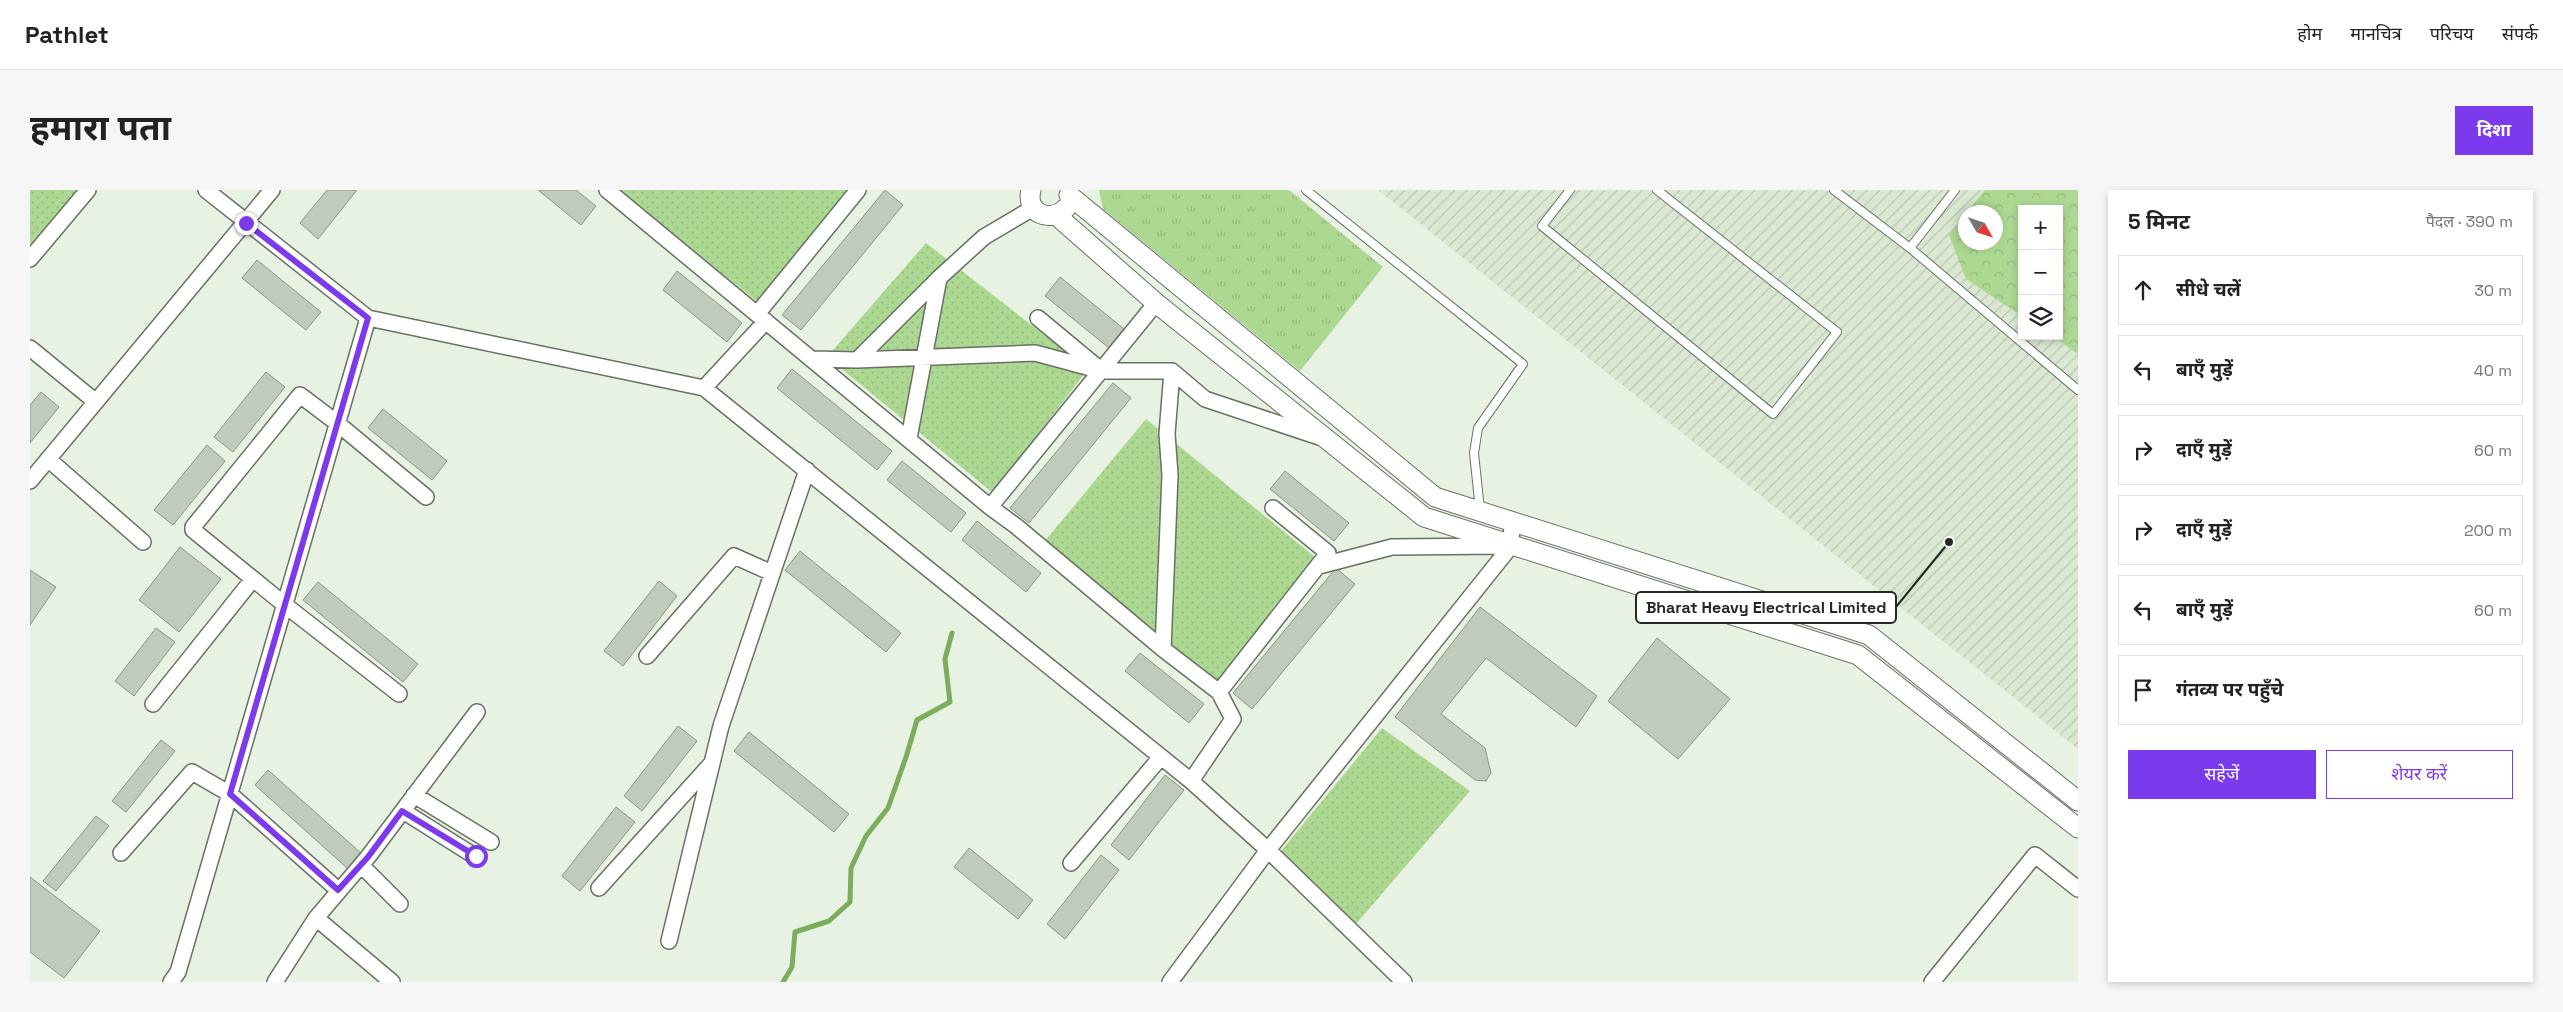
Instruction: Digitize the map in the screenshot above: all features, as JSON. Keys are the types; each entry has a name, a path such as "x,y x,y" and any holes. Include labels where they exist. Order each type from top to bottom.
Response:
{"street":[{"path":"30,259 88,190"},
{"path":"206,190 368,318 704,388 1190,781 1268,850 1404,982"},
{"path":"30,481 272,190"},
{"path":"607,190 1163,649 1219,692 1233,720 1190,781"},
{"path":"704,388 762,318 858,190"},
{"path":"857,360 939,278 1030,195 1043,215 1056,215 1066,208 1069,192 1435,497 1869,635 2078,801"},
{"path":"1056,215 1156,303 1424,517 1858,655 2078,828"},
{"path":"909,438 939,278"},
{"path":"1180,321 1197,300"},
{"path":"990,507 1156,303"},
{"path":"171,982 178,972 368,318"},
{"path":"1038,318 1102,371"},
{"path":"30,348 96,402"},
{"path":"812,359 857,360 1035,353 1102,371 1172,371 1205,399 1327,439"},
{"path":"1163,649 1170,475 1166,434 1172,371"},
{"path":"399,694 193,530 194,524 300,395 337,422 426,497"},
{"path":"48,459 143,542"},
{"path":"669,941 721,726 807,470"},
{"path":"1219,692 1328,553 1273,508"},
{"path":"1170,982 1268,850 1511,546 1512,522"},
{"path":"1318,566 1392,547 1511,546"},
{"path":"647,656 734,556 772,573"},
{"path":"153,704 253,579"},
{"path":"275,982 316,918 361,865 477,712"},
{"path":"1071,863 1161,757"},
{"path":"600,888 712,763"},
{"path":"120,853 192,772 230,794 338,890"},
{"path":"414,795 491,842"},
{"path":"402,811 476,856"},
{"path":"1932,982 2035,855 2078,890"},
{"path":"361,865 400,904"},
{"path":"316,918 392,982"}],"lane":[{"path":"1306,190 1523,364 1478,428 1474,453 1480,512"},
{"path":"1570,190 1542,226 1773,414 1837,332 1657,190"},
{"path":"1834,190 1910,248 2078,390"},
{"path":"1910,248 1955,190"}],"shaded area":[{"path":"1378,190 2078,190 2078,749"}],"green space":[{"path":"30,190 78,190 30,251"},
{"path":"618,190 847,190 759,303"},
{"path":"1099,190 1289,190 1383,267 1300,371 1103,209"},
{"path":"1985,190 2078,190 2078,354 2058,340 2063,340 2063,205 2018,205 2018,313 1966,279 1949,235 1958,223 1958,250 2003,250 2003,205 1973,205"},
{"path":"926,243 1088,369 993,493 827,357"},
{"path":"1146,419 1315,557 1217,682 1045,541"},
{"path":"1382,728 1470,791 1356,924 1281,851"}],"building":[{"path":"327,190 357,190 318,239 300,223"},
{"path":"538,190 576,190 596,206 581,225"},
{"path":"885,190 903,205 801,330 782,315"},
{"path":"257,260 321,312 306,330 242,278"},
{"path":"677,271 742,323 727,342 663,290"},
{"path":"1060,277 1124,329 1109,348 1045,296"},
{"path":"792,369 892,451 877,470 777,388"},
{"path":"266,372 285,387 233,452 214,437"},
{"path":"1113,383 1131,398 1029,523 1010,508"},
{"path":"41,392 59,407 30,443 30,405"},
{"path":"383,409 447,461 432,480 368,428"},
{"path":"207,445 225,461 173,525 154,510"},
{"path":"902,461 966,513 951,532 887,480"},
{"path":"1285,471 1349,523 1334,541 1270,489"},
{"path":"977,521 1041,573 1026,592 962,540"},
{"path":"180,547 221,579 179,632 139,600"},
{"path":"800,551 901,633 886,652 785,570"},
{"path":"1336,568 1355,584 1252,709 1233,693"},
{"path":"30,570 56,587 30,625"},
{"path":"659,581 677,596 623,666 604,651"},
{"path":"318,582 418,664 403,682 303,600"},
{"path":"1480,607 1597,696 1576,727 1486,658 1441,714 1485,748 1491,773 1486,781 1475,780 1395,717"},
{"path":"156,628 175,642 134,696 115,681"},
{"path":"1657,638 1730,699 1678,759 1608,701"},
{"path":"1140,653 1204,704 1189,723 1125,671"},
{"path":"678,726 697,741 642,811 624,796"},
{"path":"749,732 849,814 834,832 734,751"},
{"path":"161,740 175,751 126,812 112,801"},
{"path":"268,770 362,854 348,869 255,785"},
{"path":"1165,775 1184,790 1129,860 1111,845"},
{"path":"616,807 635,822 580,891 562,876"},
{"path":"96,816 109,826 56,891 43,881"},
{"path":"969,848 1033,900 1018,919 954,867"},
{"path":"1101,855 1119,870 1065,939 1047,924"},
{"path":"30,877 100,931 64,978 30,952"}],"waterway":[{"path":"783,982 792,967 795,932 829,921 850,902 851,868 866,836 888,808 917,720 950,702 945,659 952,633"}],"place":[{"name":"Bharat Heavy Electrical Limited","path":"1949,542"}],"route":[{"path":"246,223 368,318 230,794 338,890 368,857 402,811 476,856"}]}
